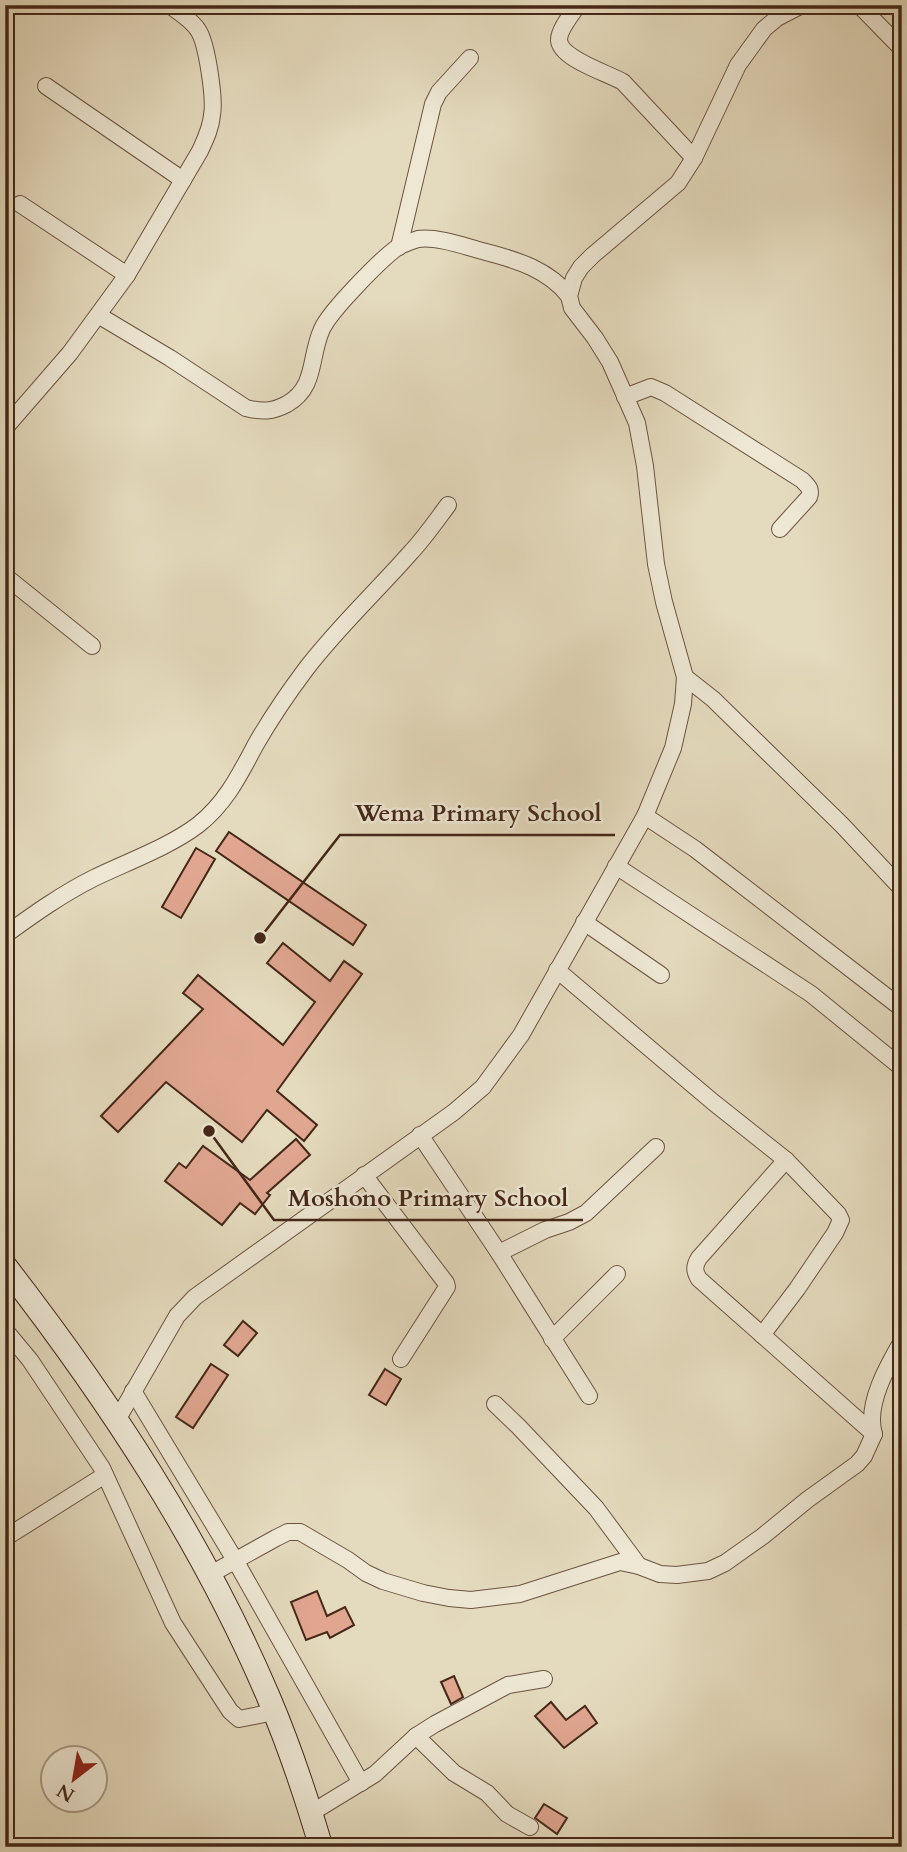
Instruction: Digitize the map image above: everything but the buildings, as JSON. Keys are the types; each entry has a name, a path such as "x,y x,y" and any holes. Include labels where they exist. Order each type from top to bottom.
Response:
{"main road":[{"path":"5,1266 80,1365 182,1525 246,1647 274,1712 321,1847"}],"street":[{"path":"8,419 46,382 127,275 208,134 213,114 206,48 193,23 170,5"},
{"path":"578,5 561,33 559,39 562,48 579,62 623,82 694,158"},
{"path":"569,296 574,278 581,267 678,183 694,158 738,65 764,29 777,18 802,5"},
{"path":"859,5 902,49"},
{"path":"399,247 433,104 439,92 470,58"},
{"path":"46,86 183,180"},
{"path":"20,204 127,275"},
{"path":"98,316 170,358 246,408 260,412 277,409 300,394 307,382 325,323 371,272 399,247 418,239 431,239 507,257 545,274 569,296 572,308 610,362 637,423 645,466 656,564 685,677 683,704 673,748 645,816 522,1035 491,1077 454,1112 186,1305 117,1420"},
{"path":"625,397 651,387 665,393 802,480 809,487 809,497 780,529"},
{"path":"5,935 62,896 197,825 213,810 229,794 270,722 305,670 412,551 447,505"},
{"path":"5,576 92,646"},
{"path":"685,677 713,699 842,825 902,889"},
{"path":"645,816 695,849 900,1007"},
{"path":"616,866 811,994 902,1068"},
{"path":"584,922 661,975"},
{"path":"557,970 786,1160 841,1220 797,1289 762,1335"},
{"path":"420,1135 499,1253 589,1396"},
{"path":"499,1253 586,1213 656,1147"},
{"path":"786,1160 699,1258 695,1274 874,1434"},
{"path":"364,1175 447,1287 401,1359"},
{"path":"552,1339 617,1274"},
{"path":"5,1331 30,1360 105,1475 173,1623 230,1710 239,1719 274,1712"},
{"path":"209,1575 288,1532 300,1531 383,1581 423,1593 471,1600 520,1594 620,1562 660,1574 708,1571 725,1563 763,1536 864,1456 874,1434 872,1428 876,1395 902,1341"},
{"path":"133,1391 235,1560 361,1783"},
{"path":"495,1404 596,1508 639,1566"},
{"path":"5,1538 105,1475"},
{"path":"311,1812 375,1774 416,1736 508,1685 544,1679"},
{"path":"416,1736 454,1773 487,1793 507,1814 530,1827"}],"place":[{"name":"Wema Primary School","path":"260,938"},
{"name":"Moshono Primary School","path":"209,1131"}]}
